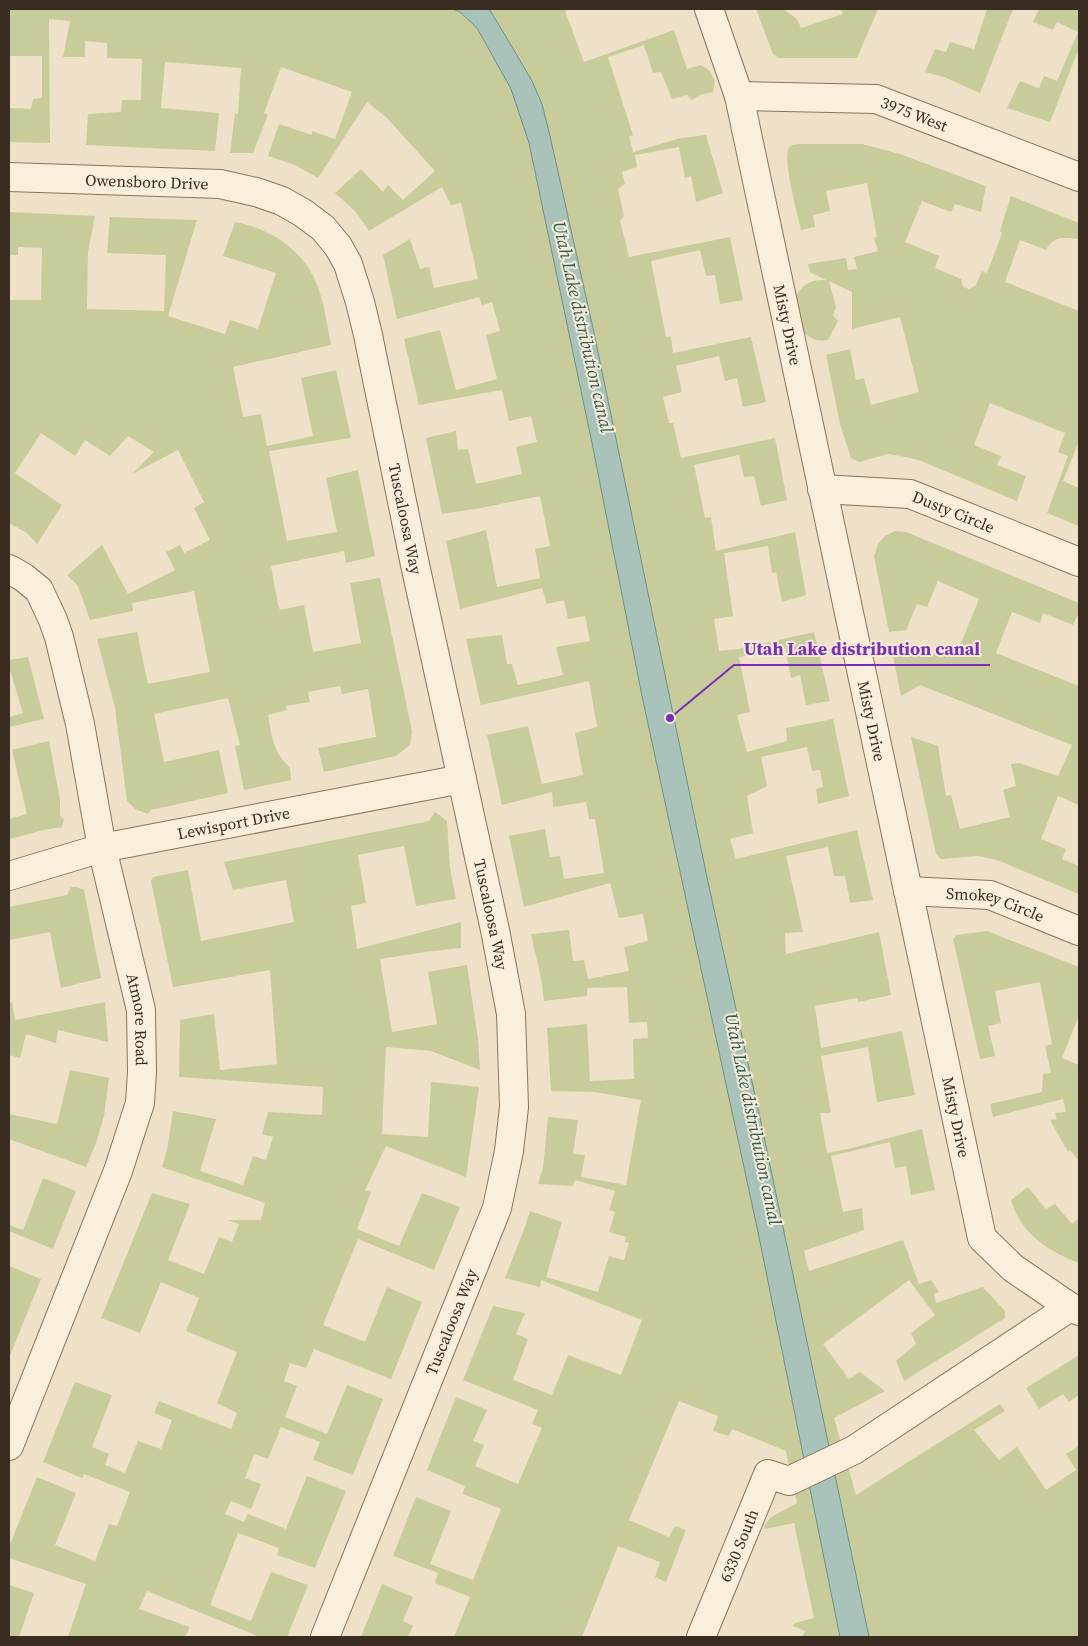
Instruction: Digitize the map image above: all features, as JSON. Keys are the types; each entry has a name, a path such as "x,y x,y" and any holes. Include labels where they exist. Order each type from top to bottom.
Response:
{"street":[{"name":"Misty Drive","path":"709,9 740,96 982,1238 1013,1268 1075,1309 854,1450 839,1459 790,1481"},
{"name":"3975 West","path":"740,96 876,99 1079,177"},
{"name":"Owensboro Drive","path":"9,177 220,184 256,192 282,201"},
{"name":"Tuscaloosa Way","path":"282,201 303,213 323,228 338,246 348,264 360,302 512,1014 514,1107 509,1151 497,1208 325,1637"},
{"name":"Dusty Circle","path":"822,489 910,494 1079,562"},
{"name":"Atmore Road","path":"9,1446 118,1171 140,1103 142,1072 141,1010 102,848 80,724 59,637 39,590 20,576"},
{"name":"Lewisport Drive","path":"9,876 102,848 462,779"},
{"name":"Smokey Circle","path":"908,891 990,895 1079,931"},
{"name":"6330 South","path":"701,1637 768,1474 790,1481"}],"green space":[{"path":"9,9 570,9 565,11 584,62 674,30 687,69 701,65 710,71 715,81 713,92 700,95 692,100 687,95 672,99 661,72 653,73 644,45 608,57 633,135 629,136 633,152 681,138 706,135 723,193 696,202 691,176 685,178 679,147 635,155 637,167 622,172 625,184 618,189 624,216 620,221 629,257 730,237 743,300 720,304 715,275 706,276 700,250 651,261 666,337 671,336 673,353 751,337 766,402 743,407 737,378 725,381 719,356 676,366 682,392 663,397 669,423 673,423 681,458 775,438 787,500 761,506 754,476 744,477 739,455 694,465 705,518 711,517 716,551 795,532 806,595 782,602 776,572 772,573 768,546 724,553 733,616 714,619 719,651 739,649 814,632 830,701 806,705 800,675 791,678 785,648 739,657 750,712 737,715 747,752 787,741 786,728 833,719 849,796 818,804 816,789 823,787 820,770 812,771 807,747 761,757 767,786 747,796 753,833 730,839 736,859 857,830 873,900 850,903 845,876 834,876 828,847 786,856 803,932 785,933 786,954 879,932 891,995 858,1002 857,998 815,1006 821,1048 902,1031 915,1095 877,1102 868,1047 821,1056 831,1113 820,1113 827,1153 922,1129 935,1190 911,1195 906,1166 895,1168 890,1142 831,1156 843,1212 862,1208 864,1230 804,1251 809,1271 903,1240 919,1284 931,1280 939,1292 934,1294 936,1303 983,1287 1005,1311 1005,1318 904,1381 896,1361 916,1344 911,1333 935,1315 909,1280 823,1344 849,1379 860,1372 885,1391 834,1418 856,1495 1000,1404 1005,1411 974,1430 999,1460 1017,1447 1046,1490 1076,1470 1066,1454 1079,1446 1079,1637 802,1637 805,1631 793,1626 795,1623 814,1618 794,1523 765,1529 764,1526 771,1517 797,1503 786,1451 732,1429 729,1436 713,1431 718,1416 679,1401 629,1520 669,1537 675,1526 686,1530 666,1582 655,1577 660,1562 618,1546 582,1637 454,1637 470,1597 435,1583 438,1573 393,1556 416,1497 451,1511 430,1564 473,1580 501,1509 463,1494 465,1486 427,1470 456,1397 487,1410 473,1441 484,1445 475,1466 518,1484 542,1428 532,1424 538,1410 463,1380 493,1306 525,1313 516,1334 528,1339 513,1380 552,1395 568,1355 621,1375 642,1320 541,1280 540,1287 505,1278 530,1211 562,1222 546,1277 598,1292 609,1256 624,1260 629,1243 625,1242 626,1237 609,1232 615,1212 609,1210 615,1191 575,1180 573,1186 538,1184 543,1168 548,1117 578,1120 573,1154 585,1155 581,1177 626,1185 641,1100 595,1092 551,1091 547,1028 587,1024 590,1081 634,1079 633,1039 648,1038 647,1022 629,1023 627,987 587,988 587,996 544,1001 531,934 569,930 573,961 584,960 588,979 629,971 624,947 648,941 643,914 619,918 610,883 524,907 509,836 545,829 550,857 560,856 564,879 604,873 595,819 589,819 586,802 553,807 552,792 502,805 487,735 528,726 542,784 583,775 575,733 597,727 589,681 481,705 466,639 502,635 507,664 512,664 518,685 563,675 556,647 590,641 585,616 568,619 564,600 547,604 542,588 460,609 446,541 486,530 497,587 540,578 535,549 550,546 540,496 442,514 426,438 456,431 458,450 468,449 476,484 522,474 516,447 537,442 531,416 509,421 502,390 419,405 404,339 440,330 456,390 497,379 486,335 500,331 492,302 482,305 479,297 397,319 383,255 410,239 420,269 429,267 434,288 478,279 461,203 451,205 442,187 369,231 355,211 335,193 361,169 383,192 388,185 403,200 435,171 386,117 367,102 318,178 295,165 268,156 279,124 312,135 312,131 335,139 352,92 281,67 264,113 268,115 253,153 230,153 235,114 238,114 241,68 165,62 161,108 219,113 215,151 86,145 88,114 121,112 122,100 141,100 142,59 107,58 107,43 85,41 85,57 63,57 70,21 49,19 50,143 9,142 9,108 31,109 33,99 42,98 42,56 9,56"},
{"path":"756,9 785,9 797,19 801,28 843,14 841,9 878,9 857,58 779,58 773,54"},
{"path":"987,9 1013,9 980,93 944,77 925,72 935,49 946,52 950,42 974,49"},
{"path":"1039,9 1079,9 1079,48 1050,122 1007,108 1020,81 1039,88 1044,76 1057,81 1078,32 1057,22 1053,30 1033,22"},
{"path":"797,144 862,144 900,154 986,186 981,212 955,204 951,212 922,201 905,242 939,256 935,268 961,279 963,287 969,289 976,285 982,271 987,273 1002,233 1000,231 1011,196 1079,223 1079,239 1060,238 1052,242 1046,250 1020,240 1005,282 1079,311 1079,441 1063,481 1079,488 1079,526 1047,513 1068,456 1058,452 1065,433 990,403 974,445 1001,456 997,465 1026,476 1017,501 921,461 906,457 888,454 859,462 851,458 840,424 826,355 850,349 856,380 864,378 871,405 919,392 900,317 852,329 852,292 829,281 836,308 833,315 838,321 828,340 815,340 799,328 794,299 807,284 826,280 810,272 808,264 846,258 848,270 857,269 854,257 878,251 874,238 877,237 867,183 826,191 830,211 813,215 815,227 801,230 787,158 789,148"},
{"path":"9,212 95,216 88,252 87,309 164,311 166,255 107,253 110,217 197,220 168,316 225,334 230,320 258,329 276,273 223,256 235,222 269,233 280,239 298,254 312,274 319,290 331,345 233,367 243,417 261,414 267,446 313,436 301,378 336,370 351,438 269,451 287,541 337,532 326,478 358,470 375,556 346,563 344,551 271,566 278,604 280,610 304,605 313,652 361,643 350,583 380,578 412,731 410,745 396,756 324,772 318,748 376,737 368,689 342,694 340,686 308,692 310,702 286,706 287,710 268,715 274,744 284,762 290,768 291,780 244,790 235,746 240,745 228,698 154,714 164,762 219,750 228,793 151,810 148,814 135,809 127,801 115,708 97,639 137,632 148,684 210,672 194,591 132,603 133,611 90,620 78,586 67,575 102,545 128,594 175,570 166,552 180,545 184,553 210,540 194,508 204,502 178,450 132,474 154,452 128,436 110,456 85,440 75,456 41,433 15,473 62,505 37,544 27,533 9,523 9,300 41,300 42,248 18,247 18,255 9,255"},
{"path":"895,531 906,532 1079,603 1079,612 1073,625 1043,613 1040,623 1012,612 996,653 1079,686 1079,805 1058,796 1041,839 1066,849 1062,859 1079,866 1079,894 997,860 978,856 941,859 936,854 911,737 938,746 946,796 951,795 960,829 1010,817 1003,790 1016,786 1011,764 1019,763 1058,776 1072,745 920,685 901,696 893,656 909,654 915,650 932,657 937,645 957,653 979,599 938,581 927,607 917,604 906,630 889,632 874,556 878,544 885,536"},
{"path":"28,657 44,719 9,727 9,717 23,713 9,670 9,660"},
{"path":"49,741 60,800 60,815 64,820 61,828 44,830 9,839 9,819 27,814 12,750"},
{"path":"435,812 447,821 450,868 456,899 416,906 404,846 358,855 366,903 351,906 357,949 461,922 461,948 380,959 392,1032 437,1024 428,972 467,965 478,1039 480,1070 431,1051 386,1047 382,1134 428,1137 431,1082 479,1087 466,1177 386,1146 365,1190 371,1192 357,1229 399,1246 422,1193 460,1207 434,1270 358,1239 323,1325 365,1342 387,1287 422,1302 391,1379 314,1349 306,1368 290,1363 284,1381 297,1386 285,1417 327,1434 347,1385 383,1399 353,1475 313,1460 320,1442 281,1427 268,1459 254,1454 245,1478 261,1484 251,1509 231,1501 225,1514 244,1522 248,1514 286,1529 307,1476 346,1491 315,1568 277,1555 279,1548 238,1533 210,1605 251,1621 271,1572 308,1585 287,1637 260,1637 147,1591 139,1609 190,1627 185,1637 68,1637 86,1584 9,1558 9,1547 37,1477 76,1493 55,1545 95,1561 109,1524 117,1526 130,1492 84,1474 82,1478 43,1462 75,1382 112,1395 92,1447 109,1454 105,1465 125,1473 138,1441 161,1449 172,1420 154,1413 159,1401 231,1429 237,1413 217,1403 237,1352 186,1331 199,1298 161,1282 140,1333 101,1318 152,1193 190,1204 168,1260 204,1274 219,1237 232,1242 239,1224 227,1220 261,1220 265,1203 162,1167 167,1150 173,1111 216,1119 200,1171 243,1185 253,1156 266,1160 273,1137 262,1134 268,1112 322,1115 323,1087 179,1077 180,1020 214,1014 220,1070 277,1064 270,970 173,987 151,881 153,877 188,870 201,941 294,922 286,880 233,890 224,862 429,821"},
{"path":"71,887 84,890 101,978 61,988 50,932 9,940 9,907 67,895"},
{"path":"987,931 1079,967 1079,1015 1062,1058 1079,1065 1079,1161 1070,1150 1068,1152 1050,1120 1057,1119 1055,1113 1066,1112 1063,1099 993,1117 990,1104 1042,1092 1043,1074 1051,1073 1045,1046 1052,1044 1040,982 995,991 1001,1023 988,1026 995,1056 980,1059 953,939 956,935"},
{"path":"12,1002 15,1020 105,1002 108,1042 58,1030 56,1043 26,1034 20,1058 9,1055 9,1003"},
{"path":"70,1070 109,1078 104,1116 86,1167 9,1139 9,1114 57,1124"},
{"path":"43,1178 76,1191 53,1249 9,1231 9,1225 23,1230"},
{"path":"1028,1187 1046,1209 1055,1204 1072,1224 1079,1218 1079,1263 1046,1247 1021,1222 1011,1200"},
{"path":"9,1266 41,1279 9,1358"},
{"path":"1079,1355 1079,1395 1069,1402 1063,1394 1039,1409 1026,1388"},
{"path":"382,1584 413,1597 403,1621 413,1626 408,1637 361,1637"},
{"path":"9,1585 34,1593 19,1637 9,1637"}],"water":[{"path":"453,9 489,9 532,81 542,104 593,328 708,882 762,1127 869,1637 840,1637 758,1232 642,696 592,443 529,143 511,89 477,28 460,12"}],"place":[{"name":"Utah Lake distribution canal","path":"670,718"}]}
